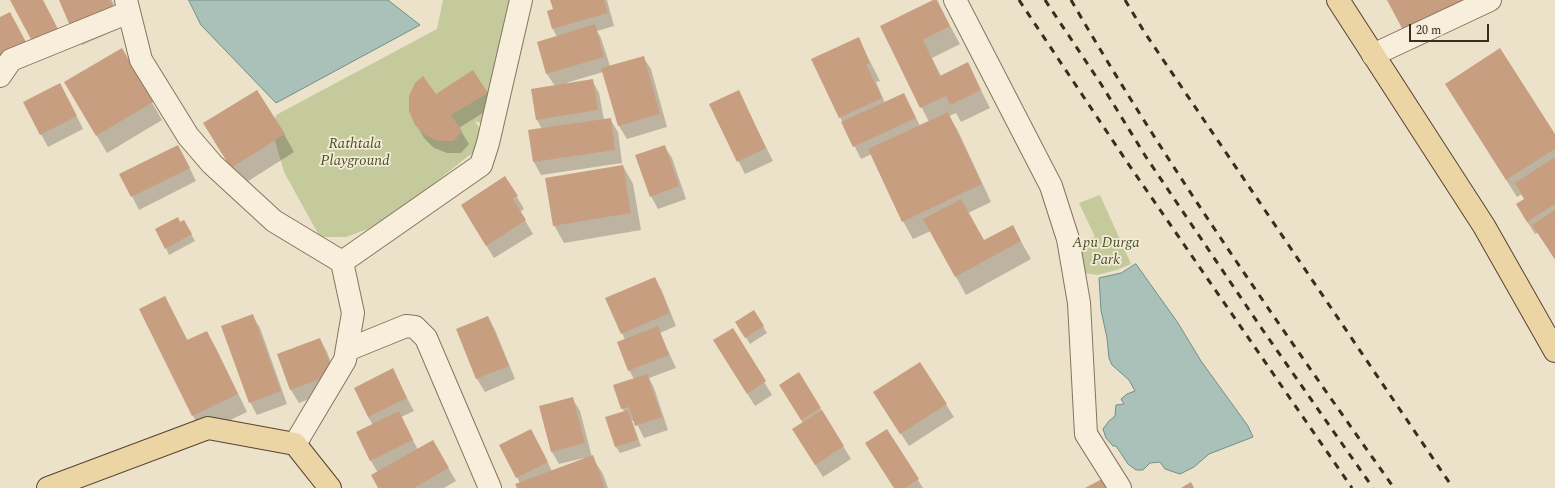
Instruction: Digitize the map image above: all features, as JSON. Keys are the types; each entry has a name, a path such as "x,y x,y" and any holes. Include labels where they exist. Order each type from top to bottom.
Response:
{"main road":[{"path":"1338,0 1484,226 1555,351"},
{"path":"48,488 208,428 296,444 330,488"}],"street":[{"path":"342,262 481,165 488,142 521,0"},
{"path":"955,0 1051,186 1068,239 1079,303 1086,434 1120,488"},
{"path":"1373,55 1490,0"},
{"path":"0,76 11,60 127,6 142,60 188,136 212,164 274,221 342,262 353,314 345,360 296,444"},
{"path":"347,350 406,326 415,327 426,338 490,488"}],"green space":[{"name":"Rathtala Playground","path":"443,0 521,0 489,126 475,121 488,143 467,157 410,203 368,229 346,237 320,237 284,172 272,131 276,115 437,29"},
{"name":"Apu Durga Park","path":"1100,195 1131,264 1117,270 1097,275 1078,272 1078,242 1095,237 1079,203"}],"water":[{"path":"189,0 388,0 420,25 276,103 201,25"},
{"path":"1136,264 1178,323 1201,361 1248,426 1253,437 1209,454 1194,467 1180,474 1165,469 1160,462 1150,463 1143,470 1136,470 1128,464 1116,446 1113,446 1106,438 1103,429 1115,416 1116,405 1124,404 1121,399 1127,394 1135,391 1129,380 1112,365 1109,358 1107,338 1101,310 1099,278 1121,273"}],"building":[{"path":"10,0 43,0 58,29 33,43"},
{"path":"59,0 110,0 114,9 71,28"},
{"path":"550,0 604,0 608,13 552,29 547,11 553,9"},
{"path":"933,0 937,0 950,26 923,40 940,76 968,62 981,90 950,105 946,96 920,108 880,26"},
{"path":"1387,0 1461,0 1462,2 1404,32"},
{"path":"10,12 27,44 0,58 0,17"},
{"path":"595,24 604,57 546,74 537,42"},
{"path":"859,37 870,63 866,64 882,98 839,118 811,59"},
{"path":"122,48 153,102 96,136 64,82"},
{"path":"1500,48 1555,134 1555,149 1506,180 1445,84"},
{"path":"644,56 660,114 618,126 601,68"},
{"path":"473,70 488,93 451,115 462,131 454,141 439,141 425,135 415,125 409,111 409,96 415,83 423,76 436,94"},
{"path":"593,79 598,110 536,120 531,89"},
{"path":"60,83 77,116 40,135 23,102"},
{"path":"257,90 285,134 231,168 203,123"},
{"path":"739,90 766,148 737,162 709,104"},
{"path":"904,93 916,118 853,147 841,122"},
{"path":"948,112 982,184 902,222 868,149"},
{"path":"611,118 615,150 533,162 528,130"},
{"path":"178,145 190,168 131,197 119,174"},
{"path":"665,145 679,186 650,197 635,155"},
{"path":"1555,157 1555,204 1527,222 1516,204 1524,199 1515,183"},
{"path":"623,165 631,213 553,226 545,178"},
{"path":"505,176 518,196 513,199 526,220 486,246 461,205"},
{"path":"961,199 984,240 1013,225 1021,241 955,277 923,219"},
{"path":"1555,210 1555,259 1532,225"},
{"path":"178,217 180,222 184,220 192,234 165,249 155,229"},
{"path":"655,277 670,313 621,334 605,298"},
{"path":"165,296 187,340 207,331 238,394 192,416 139,309"},
{"path":"754,310 764,326 745,338 735,322"},
{"path":"253,314 281,391 249,403 221,326"},
{"path":"488,316 509,366 476,379 456,329"},
{"path":"658,326 669,355 628,371 617,342"},
{"path":"733,328 766,381 747,394 713,340"},
{"path":"320,338 334,374 290,390 277,354"},
{"path":"920,362 947,404 900,434 873,392"},
{"path":"393,368 407,398 368,417 354,388"},
{"path":"799,372 821,408 801,420 779,385"},
{"path":"647,374 662,417 635,426 629,407 621,409 613,385"},
{"path":"573,397 585,443 551,452 539,406"},
{"path":"628,410 638,440 615,447 605,417"},
{"path":"822,410 844,446 815,465 792,429"},
{"path":"399,411 413,440 370,461 356,432"},
{"path":"531,429 548,462 516,478 499,445"},
{"path":"887,429 919,479 905,488 894,488 865,443"},
{"path":"433,440 449,468 414,488 378,488 371,475"},
{"path":"593,455 605,488 517,488 515,484"},
{"path":"1102,479 1106,488 1085,488"},
{"path":"1191,482 1194,488 1181,488"}],"railway":[{"path":"1019,0 1127,162 1352,488"},
{"path":"1045,0 1101,84 1146,157 1262,329 1373,488"},
{"path":"1071,0 1108,63 1186,186 1268,308 1394,488"},
{"path":"1125,0 1145,33 1453,488"}]}
